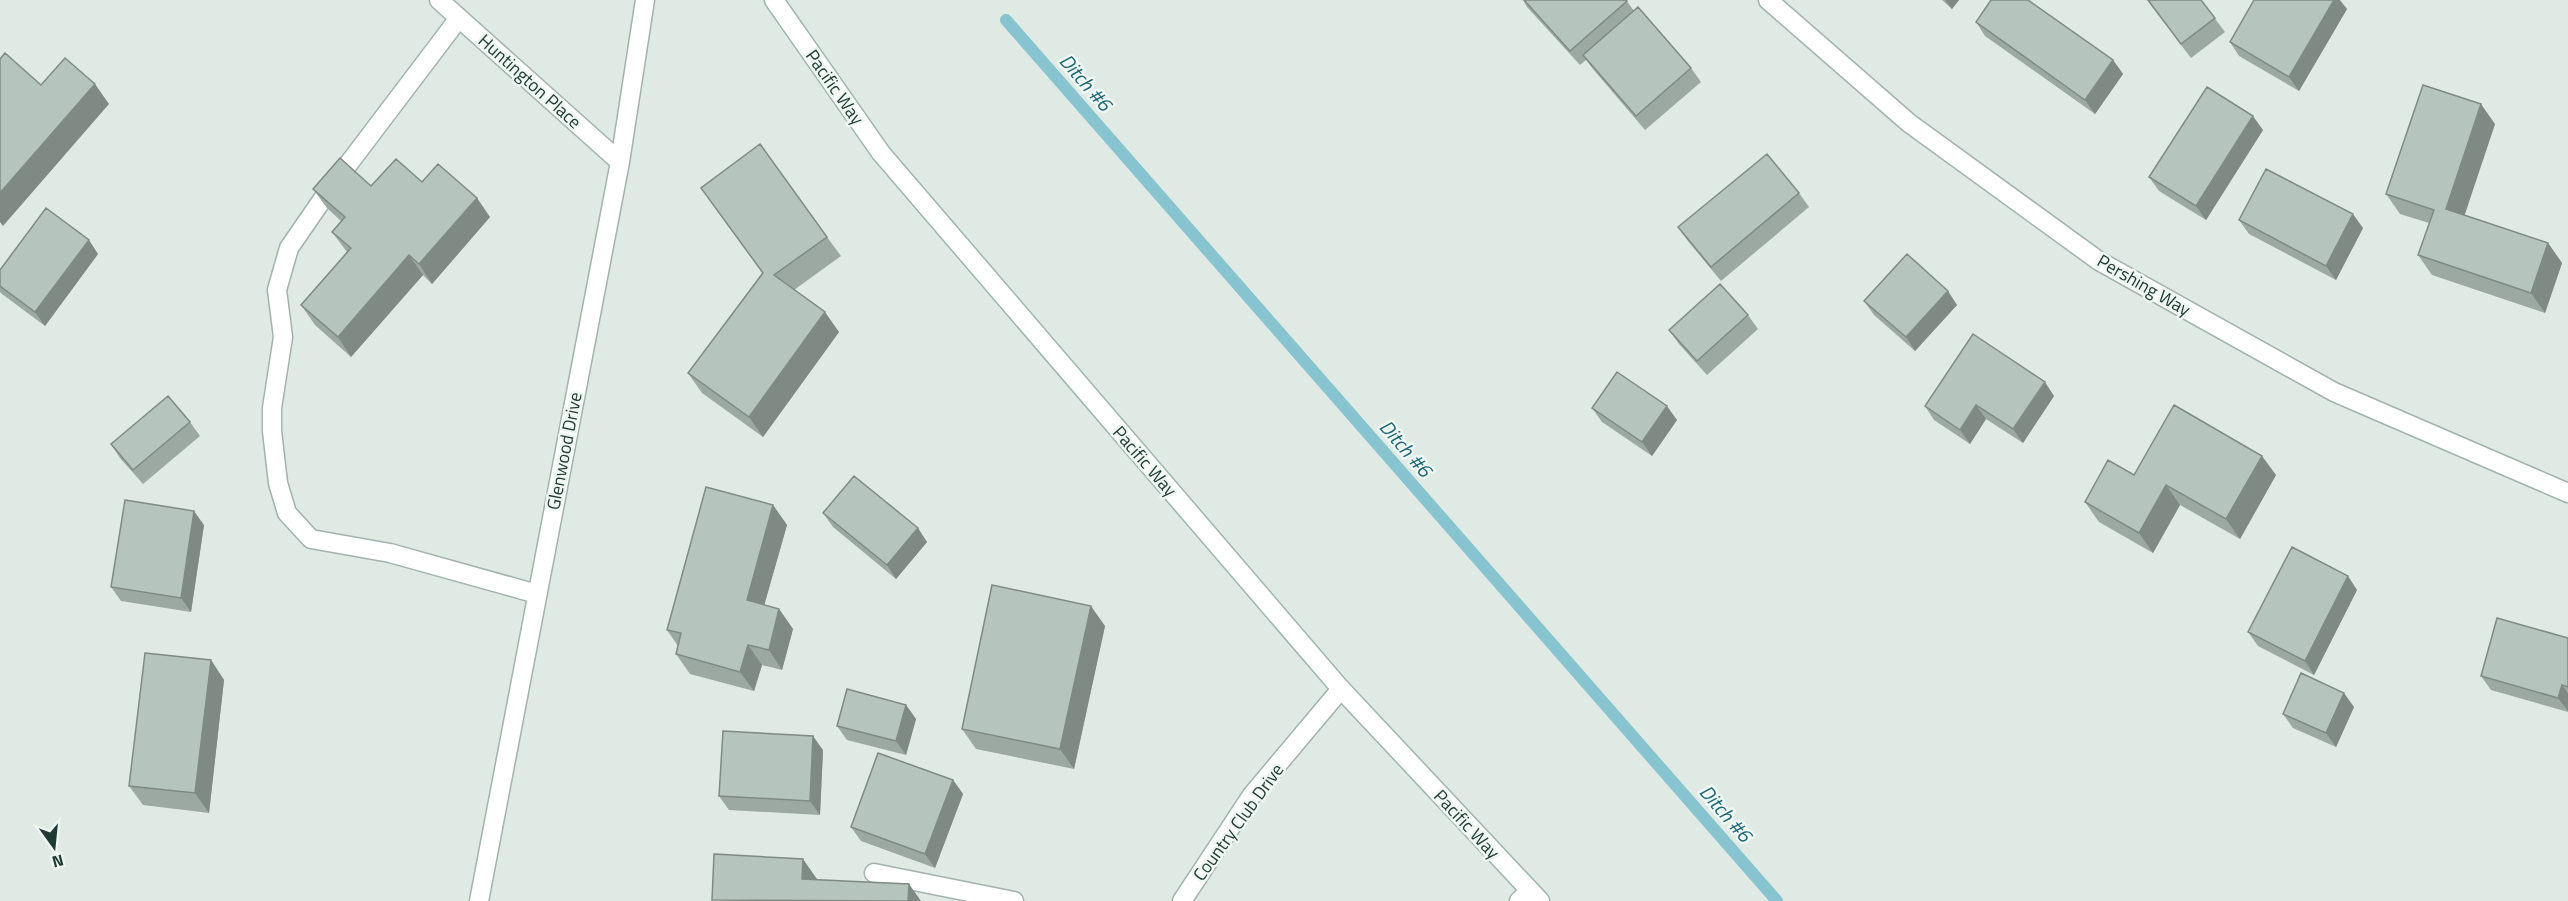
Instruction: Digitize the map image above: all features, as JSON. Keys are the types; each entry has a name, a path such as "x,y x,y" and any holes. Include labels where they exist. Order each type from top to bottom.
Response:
{"street":[{"name":"Huntington Place","path":"439,0 620,162"},
{"name":"Glenwood Drive","path":"479,901 620,162 645,0"},
{"name":"Pacific Way","path":"774,0 881,153 1341,689 1530,898"},
{"name":"Pershing Way","path":"1768,0 1909,123 2099,261 2334,393 2568,493"},
{"path":"459,18 331,187 289,248 277,290 283,337 272,408 278,483 287,513 311,539 390,553 537,594"},
{"name":"Country Club Drive","path":"1182,901 1252,795 1341,689"},
{"path":"874,873 1003,900"}],"building":[{"path":"1524,0 1626,0 1627,1 1570,51"},
{"path":"1991,0 2028,0 2113,60 2085,100 1976,22"},
{"path":"2148,0 2201,0 2215,18 2181,44"},
{"path":"2254,0 2334,0 2289,77 2230,42"},
{"path":"1638,7 1691,68 1636,116 1583,55"},
{"path":"5,53 41,85 65,58 95,84 0,193 0,59"},
{"path":"2423,85 2481,104 2446,209 2548,243 2531,293 2418,255 2434,210 2386,194"},
{"path":"2207,87 2253,116 2196,206 2149,177"},
{"path":"760,144 827,237 774,275 825,312 749,417 688,373 763,273 701,188"},
{"path":"1767,154 1799,193 1711,267 1678,227"},
{"path":"340,158 371,186 396,159 422,182 438,164 477,198 419,264 409,255 338,337 301,305 351,248 332,232 345,217 313,189"},
{"path":"2266,169 2353,214 2326,266 2239,220"},
{"path":"46,208 89,240 35,312 0,286 0,270"},
{"path":"1907,254 1948,291 1906,337 1864,301"},
{"path":"1720,284 1748,315 1697,361 1669,330"},
{"path":"1973,334 2045,382 2013,429 1976,405 1960,430 1925,406"},
{"path":"1617,372 1667,406 1642,442 1592,408"},
{"path":"168,396 190,422 133,470 111,444"},
{"path":"2174,405 2262,456 2226,519 2166,485 2139,533 2085,502 2108,460 2134,475"},
{"path":"854,476 918,528 887,565 823,513"},
{"path":"706,487 773,505 747,600 779,609 769,650 748,645 740,672 676,654 681,633 667,630"},
{"path":"125,500 194,511 181,598 111,587"},
{"path":"2292,547 2348,576 2305,661 2248,632"},
{"path":"992,585 1091,606 1060,749 962,729"},
{"path":"2497,618 2568,638 2568,687 2562,685 2558,698 2481,676"},
{"path":"145,653 211,660 195,793 129,786"},
{"path":"2301,673 2344,693 2326,733 2283,714"},
{"path":"847,689 906,705 896,741 837,726"},
{"path":"723,731 813,736 810,801 719,796"},
{"path":"878,753 953,780 925,854 851,827"},
{"path":"714,854 803,859 802,879 909,884 908,901 712,900"}],"waterway":[{"name":"Ditch #6","path":"1006,20 1777,901"}]}
